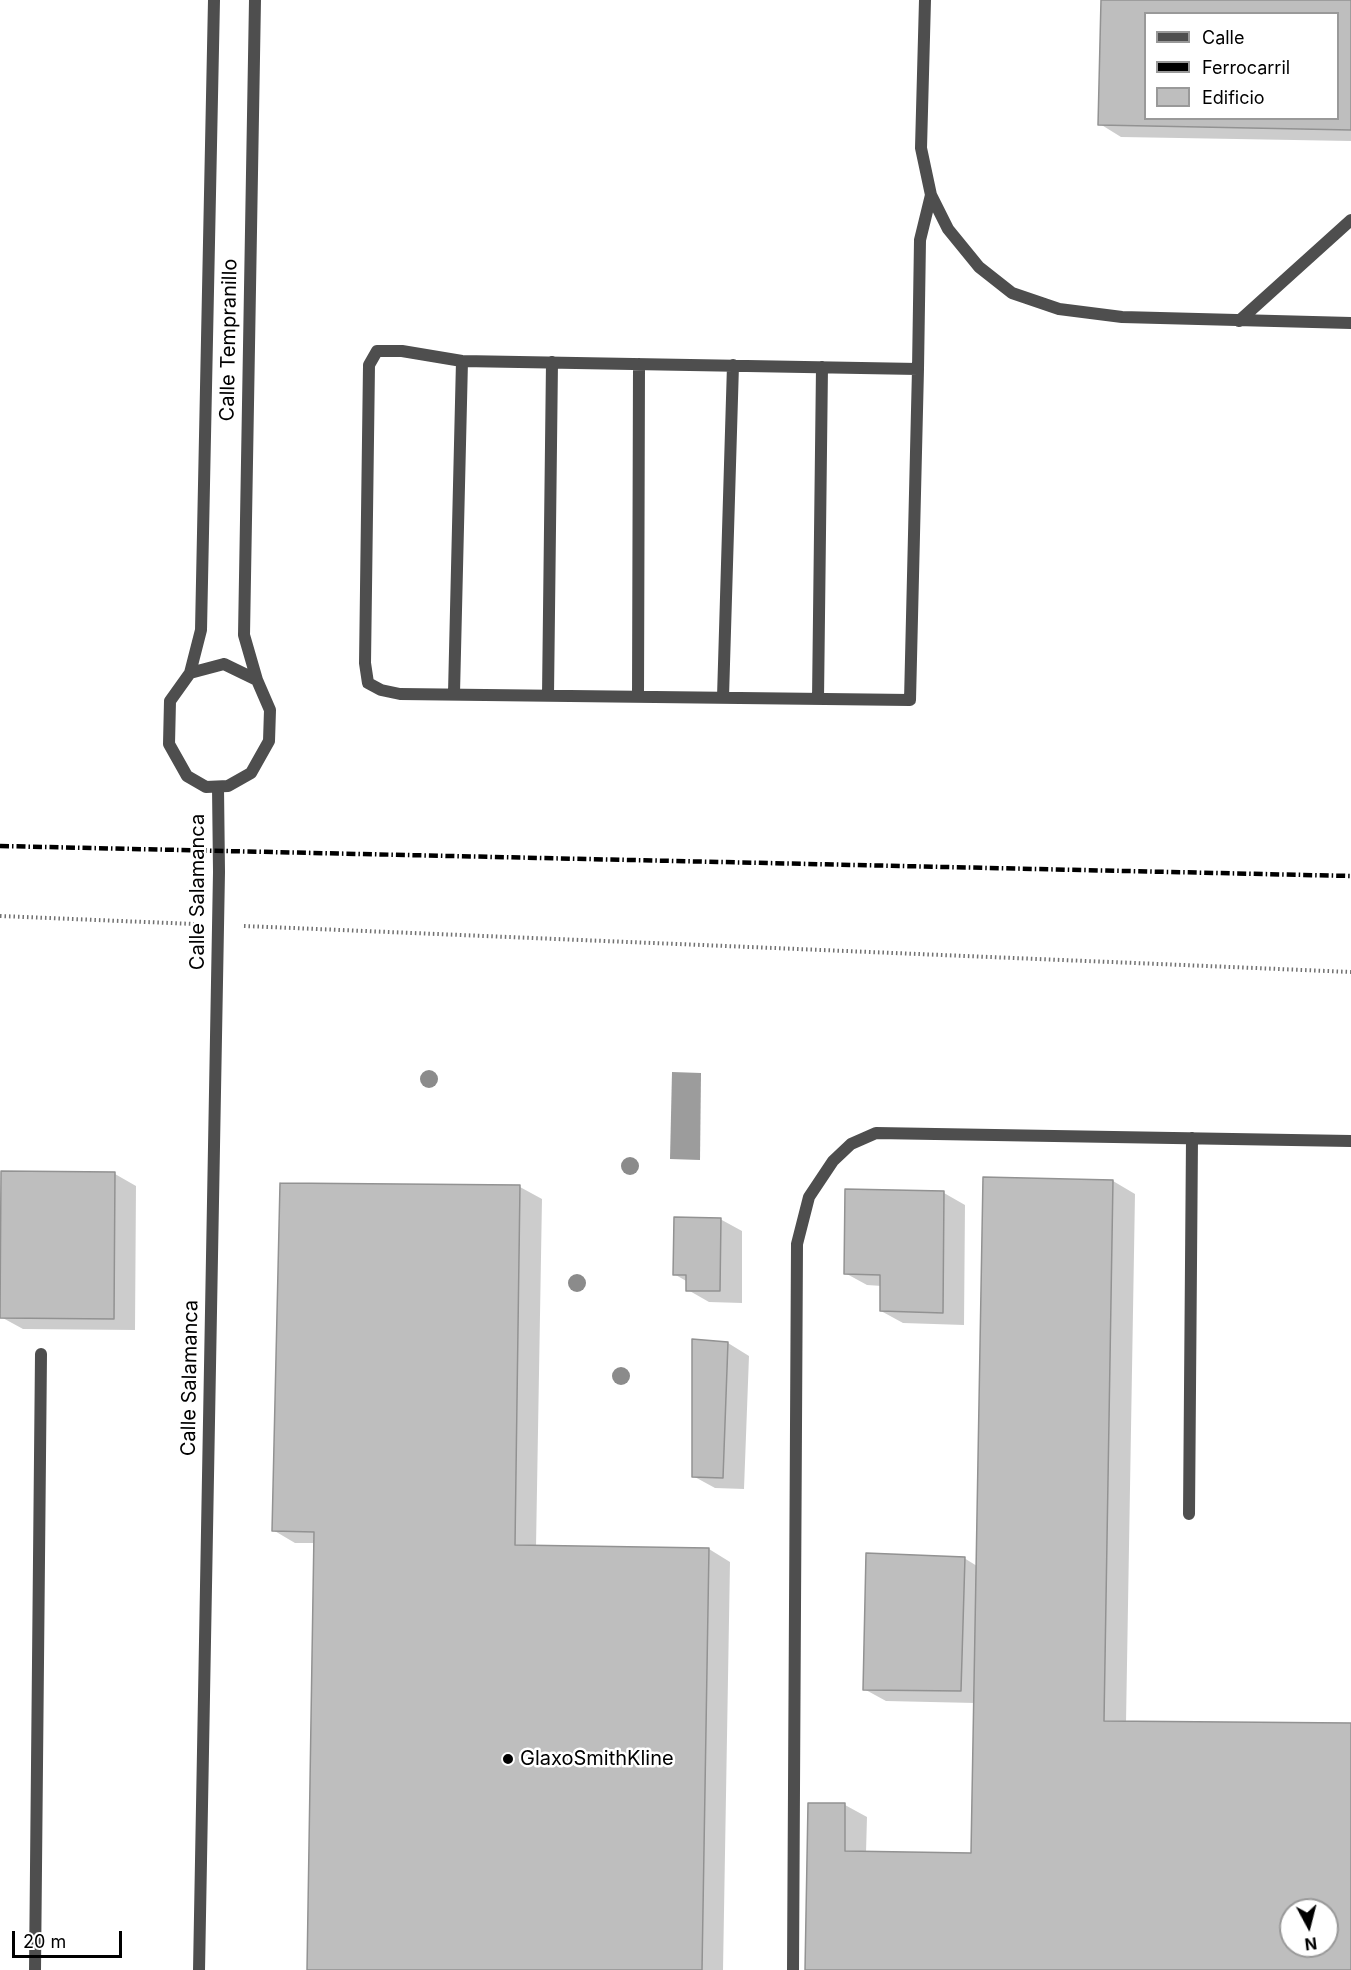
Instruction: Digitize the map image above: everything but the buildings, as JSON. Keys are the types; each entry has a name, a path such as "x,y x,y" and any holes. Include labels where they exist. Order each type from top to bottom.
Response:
{"street":[{"name":"Calle Tempranillo","path":"190,673 201,630 214,0"},
{"name":"Calle Tempranillo","path":"255,0 244,635 257,680"},
{"path":"926,0 921,148 931,195 948,229 973,259 1012,293 1059,309 1101,315 1351,323"},
{"path":"918,369 462,361 402,351 377,351 369,365 365,663 368,683 381,690 400,694 910,700 918,369 920,240 931,195"},
{"path":"1239,321 1351,220"},
{"path":"454,693 462,361"},
{"path":"548,695 552,362"},
{"path":"638,696 639,364"},
{"path":"723,698 733,365"},
{"path":"818,699 822,367"},
{"path":"224,664 257,680 270,710 269,741 251,773 228,786 218,787 206,787 187,776 169,744 170,701 190,673 224,664"},
{"name":"Calle Salamanca","path":"199,1970 218,925 218,787"},
{"path":"793,1970 797,1244 809,1197 833,1161 851,1144 876,1133 1351,1141"},
{"path":"1189,1514 1192,1138"},
{"path":"35,1970 41,1354"}],"path":[{"path":"0,916 1351,972"}],"shaded area":[{"path":"672,1072 701,1073 700,1160 670,1159"}],"railway":[{"path":"0,846 1351,876"}],"place":[{"name":"GlaxoSmithKline","path":"508,1759"}]}
